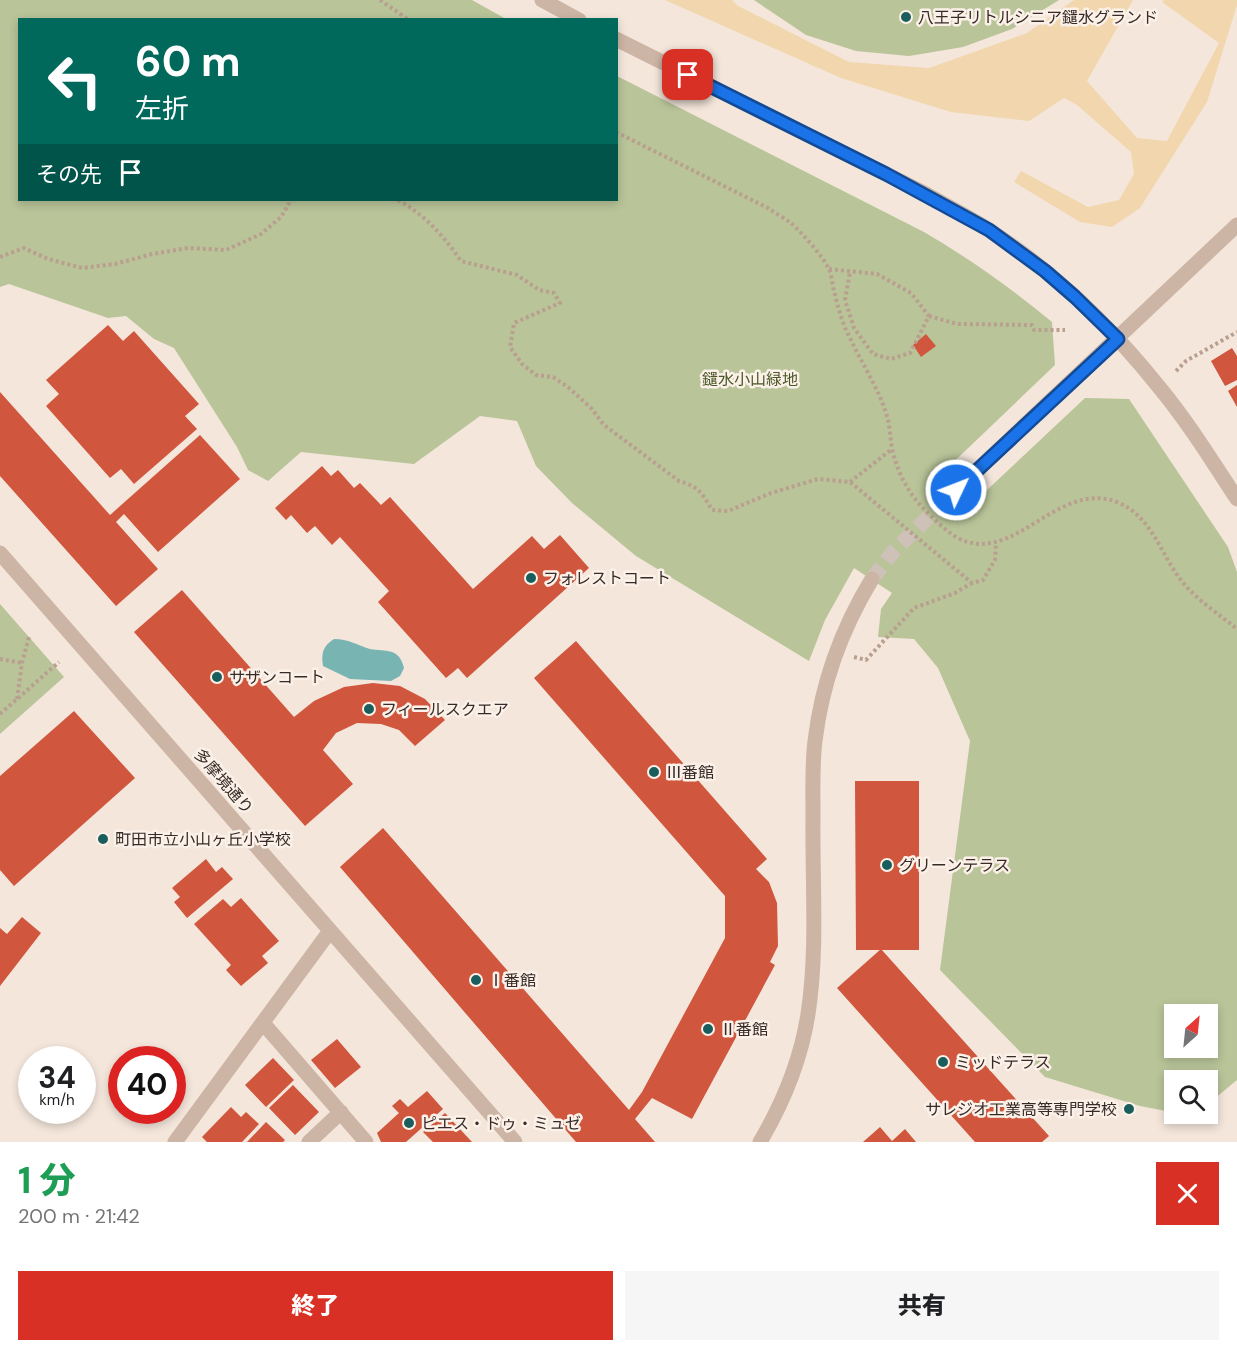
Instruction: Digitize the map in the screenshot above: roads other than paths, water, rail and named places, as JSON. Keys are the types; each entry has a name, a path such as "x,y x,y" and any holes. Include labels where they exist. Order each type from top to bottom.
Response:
{"street":[{"path":"542,0 575,18"},
{"path":"618,40 896,179 989,230 1045,271 1118,339 1160,387 1192,430 1237,500"},
{"path":"956,490 1237,225"},
{"name":"多摩境通り","path":"0,553 515,1142"},
{"path":"760,1142 773,1120 790,1079 808,1016 812,966 814,743 822,698 835,652 845,628 872,579"},
{"path":"174,1142 330,931"},
{"path":"262,1023 366,1142"},
{"path":"309,1142 340,1112"}],"water":[{"path":"334,639 391,652 399,657 404,668 400,676 391,681 350,679 323,666 324,650 327,644"}],"tunnel":[{"path":"872,579 893,552 956,490"}],"place":[{"name":"八王子リトルシニア鑓水グランド","path":"906,17"},
{"name":"フォレストコート","path":"531,578"},
{"name":"サザンコート","path":"217,677"},
{"name":"フィールスクエア","path":"369,709"},
{"name":"Ⅲ番館","path":"654,772"},
{"name":"町田市立小山ヶ丘小学校","path":"103,839"},
{"name":"グリーンテラス","path":"887,865"},
{"name":"Ⅰ番館","path":"476,980"},
{"name":"Ⅱ番館","path":"708,1029"},
{"name":"ミッドテラス","path":"943,1062"},
{"name":"サレジオ工業高等専門学校","path":"1129,1109"},
{"name":"ピエス・ドゥ・ミュゼ","path":"409,1123"}],"park label":[{"name":"鑓水小山緑地","path":"750,379"}]}
